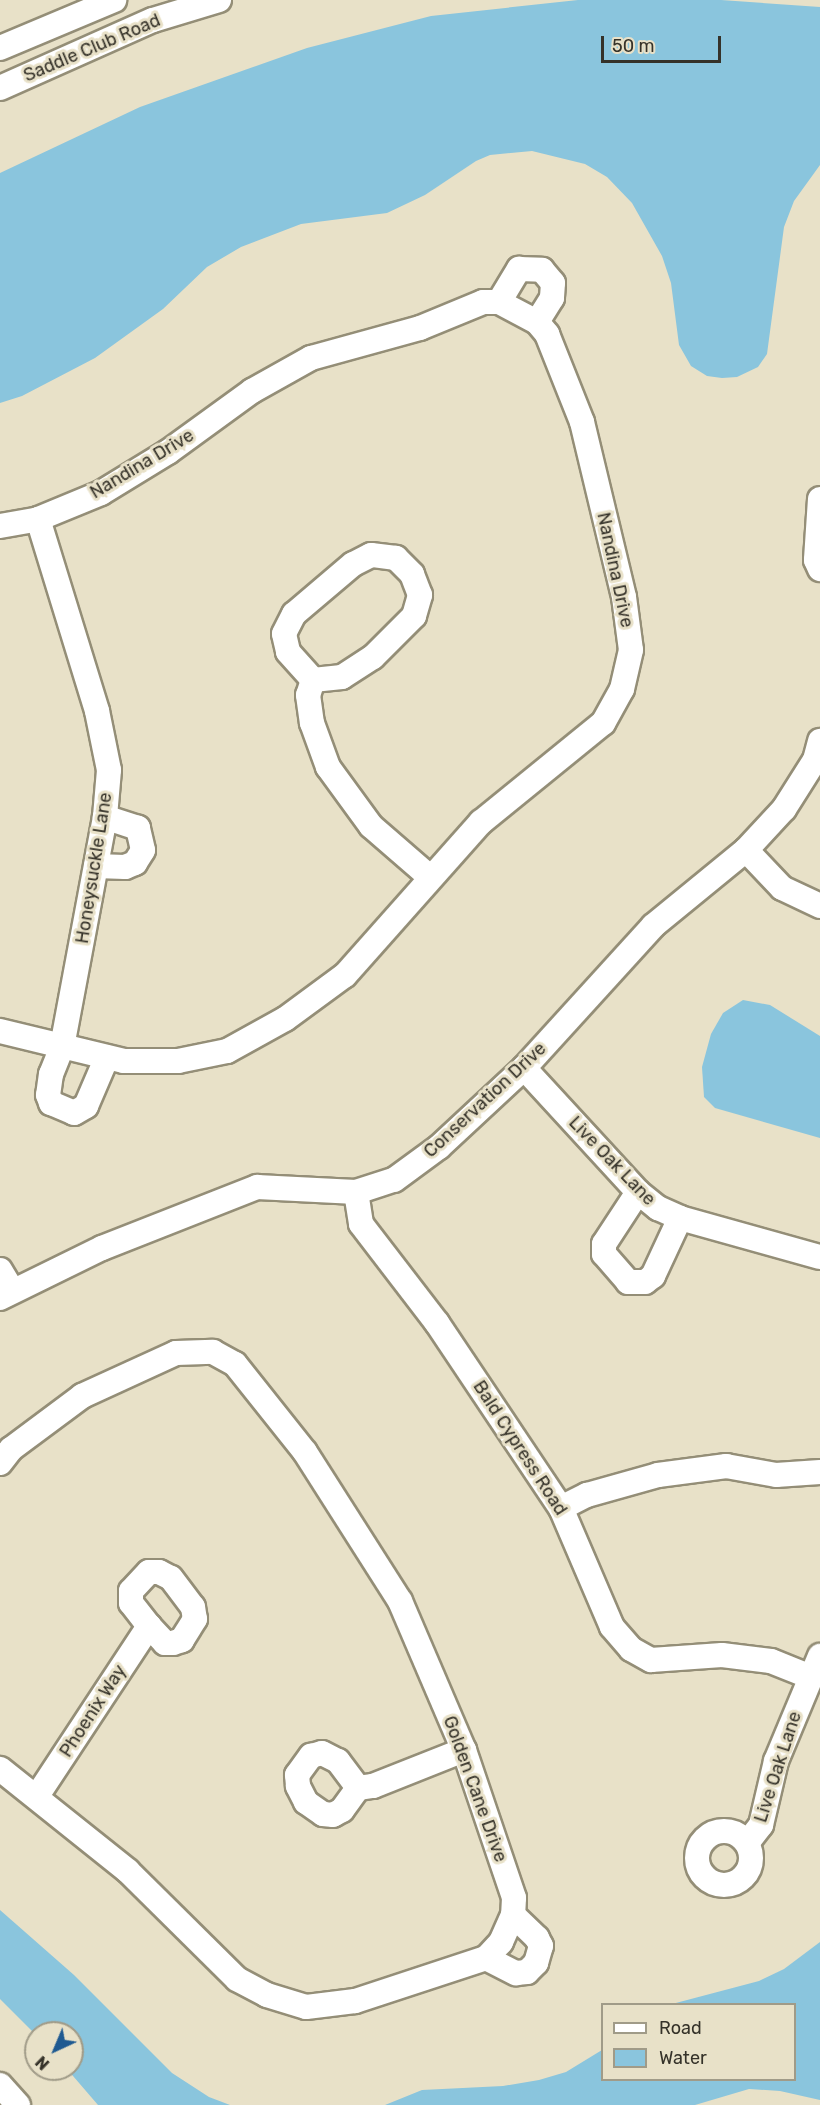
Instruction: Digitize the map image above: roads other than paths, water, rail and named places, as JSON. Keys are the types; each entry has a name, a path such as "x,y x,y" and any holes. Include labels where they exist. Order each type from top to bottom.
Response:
{"street":[{"name":"Saddle Club Road","path":"0,48 114,0"},
{"name":"Saddle Club Road","path":"0,88 153,20 219,0"},
{"path":"499,302 519,270 542,270 553,283 552,298 537,322"},
{"name":"Nandina Drive","path":"0,526 38,519 101,493 168,452 252,391 311,358 420,328 483,302 499,302 537,322 548,334 582,422 624,597 631,650 622,689 603,723 481,822 345,975 285,1019 237,1046 178,1061 107,1057 0,1031"},
{"path":"820,499 816,521 816,560 820,569"},
{"name":"Honeysuckle Lane","path":"38,519 97,711 109,770 105,817 96,866 62,1047 48,1095 51,1103 74,1113 86,1106 93,1095 107,1057"},
{"path":"371,555 396,558 412,574 420,595 414,616 373,657 350,672 326,682 313,680 288,652 284,634 294,614 353,564 371,555"},
{"path":"313,680 308,695 312,723 328,767 370,826 431,878"},
{"name":"Conservation Drive","path":"4,1286 257,1187 293,1186 356,1192 394,1180 439,1147 524,1068 653,926 746,850 784,809 815,760 820,741"},
{"path":"96,866 125,867 135,863 143,850 138,828 105,817"},
{"path":"746,850 782,888 820,906"},
{"name":"Live Oak Lane","path":"524,1068 638,1192 658,1208 680,1218 820,1257"},
{"name":"Bald Cypress Road","path":"356,1192 362,1224 437,1323 561,1508 612,1627 631,1649 651,1660 722,1655 814,1666"},
{"path":"638,1192 604,1244 604,1254 628,1282 645,1282 653,1276 680,1218"},
{"name":"Golden Cane Drive","path":"0,1463 12,1449 82,1396 176,1353 213,1352 235,1364 305,1452 400,1601 464,1750 514,1898 513,1915"},
{"path":"561,1508 587,1495 658,1475 726,1466 776,1475 820,1472"},
{"name":"Phoenix Way","path":"37,1796 149,1626"},
{"name":"Live Oak Lane","path":"747,1843 761,1825 776,1761 814,1666"},
{"path":"358,1788 464,1750"},
{"path":"0,1769 37,1796 128,1872 237,1979 267,1995 306,2007 355,2001 486,1958 501,1942 513,1915 537,1938 541,1946 536,1963 527,1972 516,1973 486,1958"},
{"path":"0,2085 18,2105"}],"water":[{"path":"578,0 721,0 820,7 820,165 794,201 784,227 767,354 758,367 737,377 722,378 707,376 691,366 679,345 671,283 662,256 632,203 607,177 585,164 532,151 490,155 476,161 425,195 387,213 301,224 241,247 207,267 163,309 95,358 22,396 0,403 0,173 140,107 307,48 431,16"},
{"path":"743,1000 770,1005 820,1036 820,1138 715,1108 704,1097 702,1067 711,1034 723,1013"},
{"path":"0,1910 74,1975 172,2073 209,2097 230,2105 98,2105 77,2081 84,2081 84,2021 24,2021 24,2023 0,1999"},
{"path":"820,1942 820,2100 780,2091 749,2089 695,2105 385,2105 422,2090 503,2086 539,2080 566,2072 601,2051 601,2081 796,2081 796,2003 676,2003 759,1981 784,1969"}]}
